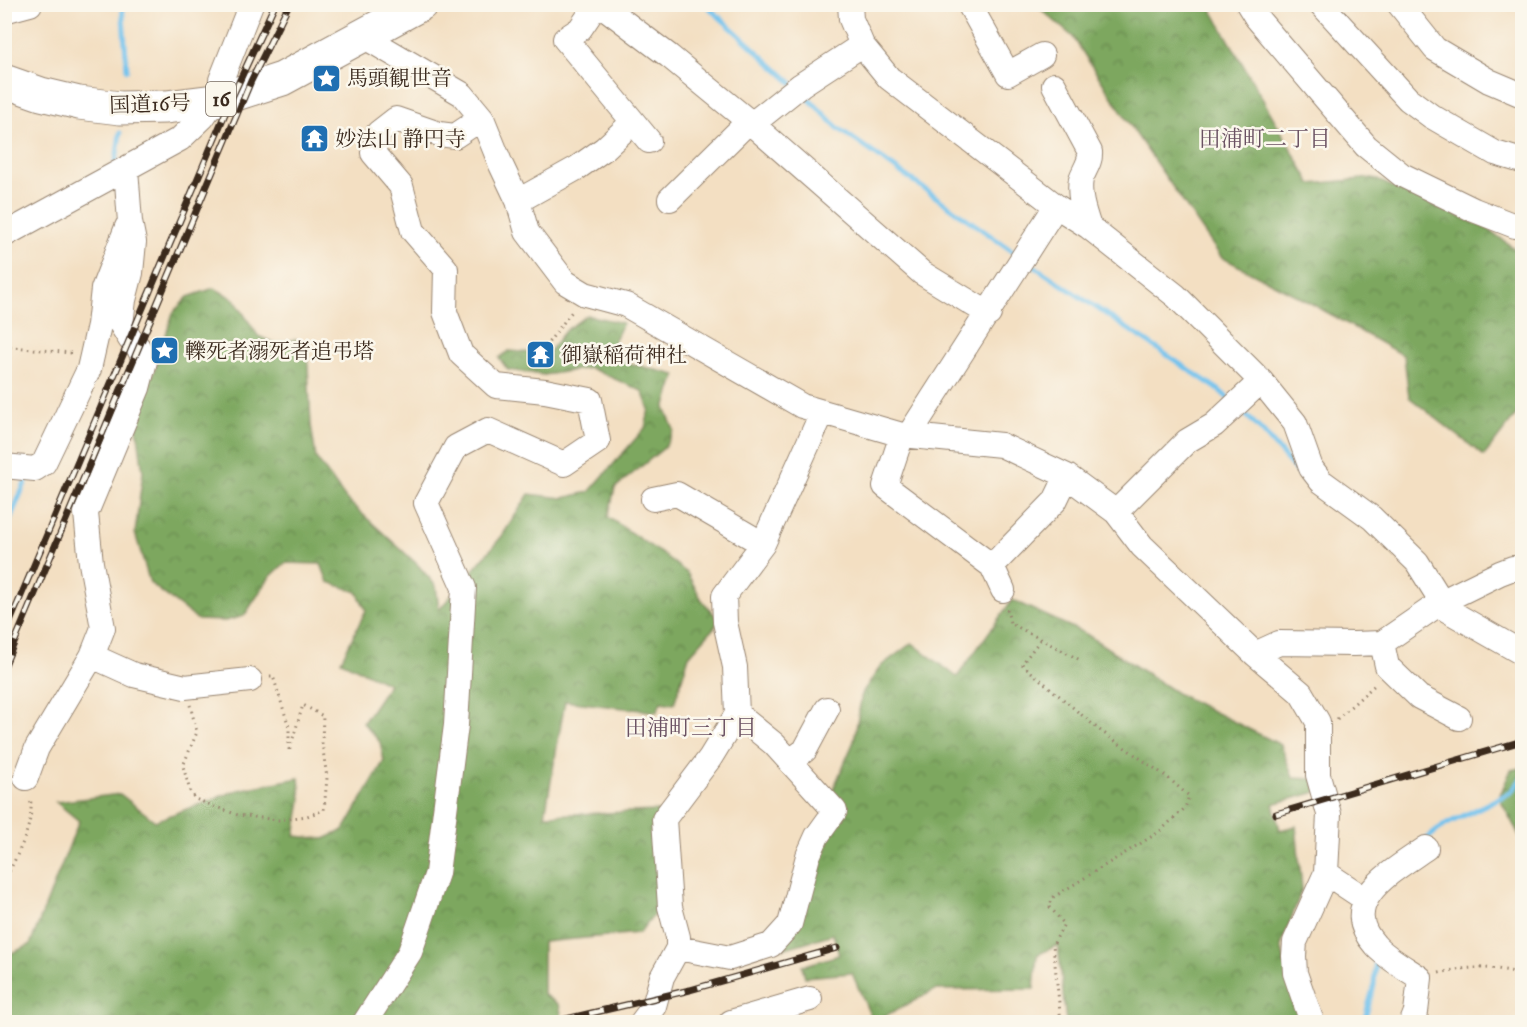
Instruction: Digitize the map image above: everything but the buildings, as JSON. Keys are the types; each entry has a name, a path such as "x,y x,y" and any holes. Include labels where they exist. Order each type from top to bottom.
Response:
{"highway":[{"name":"国道16号","path":"4,59 49,77 92,87 137,91 217,91 381,4"},
{"name":"国道16号","path":"4,81 51,97 79,103 120,108 166,106 217,91 282,79 421,4"}],"street":[{"path":"4,11 30,4"},
{"path":"4,235 180,139 203,117 217,91 251,4"},
{"path":"649,141 565,39 580,28 598,4 669,56 750,123 922,273 988,314"},
{"path":"850,4 851,19 862,45 889,78 1056,206 1089,227 1176,296 1261,381 1295,423 1311,468 1321,481 1372,519 1417,562 1447,610 1522,653"},
{"path":"969,4 1008,74 1042,55"},
{"path":"1248,4 1263,25 1366,146 1393,168 1402,175 1474,210 1515,226 1522,226"},
{"path":"1322,4 1408,99 1431,116 1495,153 1522,161"},
{"path":"1399,4 1435,49 1489,81 1522,95"},
{"path":"363,36 462,94 482,118 518,201 526,232 565,282 585,294 626,305 802,406 905,435 1001,445 1068,476 1116,512 1142,546 1255,654 1301,693 1318,722 1318,776 1329,814 1326,873 1310,906 1294,949 1295,973 1312,1023"},
{"path":"670,199 750,123 801,85 862,45"},
{"path":"1054,85 1090,152 1081,179 1081,195 1089,227"},
{"path":"365,1023 410,952 437,873 456,724 464,588 426,503 456,447 489,429 564,464 598,441 590,400 545,391 496,386 461,354 445,312 446,269 413,231 401,186 373,153 378,133 396,119 439,134 455,136 482,118"},
{"path":"518,201 586,162 633,122"},
{"path":"26,778 37,748 92,656 103,628 94,587 86,513 138,388 145,361 121,324 131,273 134,242 126,169"},
{"path":"1003,590 992,566 885,486 905,435 988,314 1056,206"},
{"path":"4,466 35,469 44,463 89,369 99,325 103,289 130,222"},
{"path":"1116,512 1188,441 1214,425 1261,381"},
{"path":"654,1019 662,977 678,948 678,937 670,907 664,819 710,758 737,714 735,667 725,622 724,596 763,544 822,413"},
{"path":"992,566 1055,501 1068,476"},
{"path":"653,499 677,494 763,544"},
{"path":"1255,654 1279,643 1382,643 1443,602 1500,573 1513,568 1522,570"},
{"path":"1382,643 1387,666 1419,697 1459,718"},
{"path":"92,656 134,675 155,682 185,687 250,680"},
{"path":"791,761 805,750 827,709"},
{"path":"678,948 730,958 771,945 790,924 808,856 817,836 836,811 774,744 737,714"},
{"path":"1412,1023 1416,1012 1420,978 1375,946 1365,930 1362,913 1365,898 1381,879 1426,848"},
{"path":"1326,873 1365,898"},
{"path":"731,1023 810,999"}],"path":[{"path":"545,347 585,294"},
{"path":"4,346 92,355"},
{"path":"1003,590 1010,623 1082,661"},
{"path":"1040,640 1022,664 1098,729 1167,777 1189,796 1185,808 1159,832 1052,898 1050,908 1064,924 1053,945 1061,1023"},
{"path":"1318,736 1392,670"},
{"path":"185,687 197,732 183,766 190,791 195,799 238,814 278,820 308,816 324,810 327,778 322,743 323,716 303,705 289,752 289,727 273,676 250,680"},
{"path":"4,882 26,833 32,804"},
{"path":"1420,978 1465,967 1500,969 1522,974"}],"green space":[{"path":"1036,5 1209,5 1311,184 1373,178 1488,229 1515,249 1522,251 1522,407 1484,456 1409,397 1404,356 1307,301 1221,257 1138,137 1073,37"},
{"path":"214,288 234,299 258,336 276,344 296,339 307,347 311,425 316,458 346,499 417,564 436,586 439,610 502,536 529,494 563,498 589,492 645,428 649,409 642,391 590,368 544,375 508,370 499,358 509,351 547,354 565,331 587,315 623,323 612,346 620,361 676,375 665,408 674,430 665,447 615,488 608,517 687,573 702,600 720,621 689,656 674,704 661,702 657,712 565,701 545,815 658,811 663,903 639,933 543,942 543,994 559,1005 563,1022 5,1022 5,956 30,945 79,821 56,802 120,794 155,821 238,790 299,778 301,800 295,836 324,839 344,830 384,761 380,742 363,723 389,684 341,661 366,610 357,592 328,582 321,564 285,563 269,578 244,616 225,621 198,620 150,583 135,533 143,472 135,413 154,372 173,313 188,297"},
{"path":"1012,600 1086,634 1178,694 1281,745 1293,778 1313,779 1317,792 1273,804 1280,830 1296,826 1302,889 1281,946 1301,1022 1066,1022 1058,945 1037,955 1034,989 935,990 873,1022 852,973 805,977 802,966 839,955 833,934 783,949 832,792 854,741 862,693 881,666 912,643 957,677"},
{"path":"1522,768 1522,841 1499,797 1511,770"}],"waterway":[{"path":"122,4 127,70"},
{"path":"705,4 792,83"},
{"path":"803,93 838,128 1018,255"},
{"path":"115,168 120,133"},
{"path":"1028,262 1219,390 1231,401"},
{"path":"1240,409 1313,487"},
{"path":"4,533 29,474"},
{"path":"1424,841 1443,826 1511,792 1522,778"},
{"path":"1364,1022 1374,985 1376,957"}],"railway":[{"path":"4,636 233,95 275,4"},
{"path":"4,667 251,81 289,4"},
{"path":"1276,814 1522,741"},
{"path":"562,1020 690,990 837,948"}],"place":[{"name":"馬頭観世音","path":"326,78"},
{"name":"妙法山 静円寺","path":"314,139"},
{"name":"轢死者溺死者追弔塔","path":"164,351"},
{"name":"御嶽稲荷神社","path":"540,355"}],"district":[{"name":"田浦町二丁目","path":"1265,138"},
{"name":"田浦町三丁目","path":"691,727"}]}
